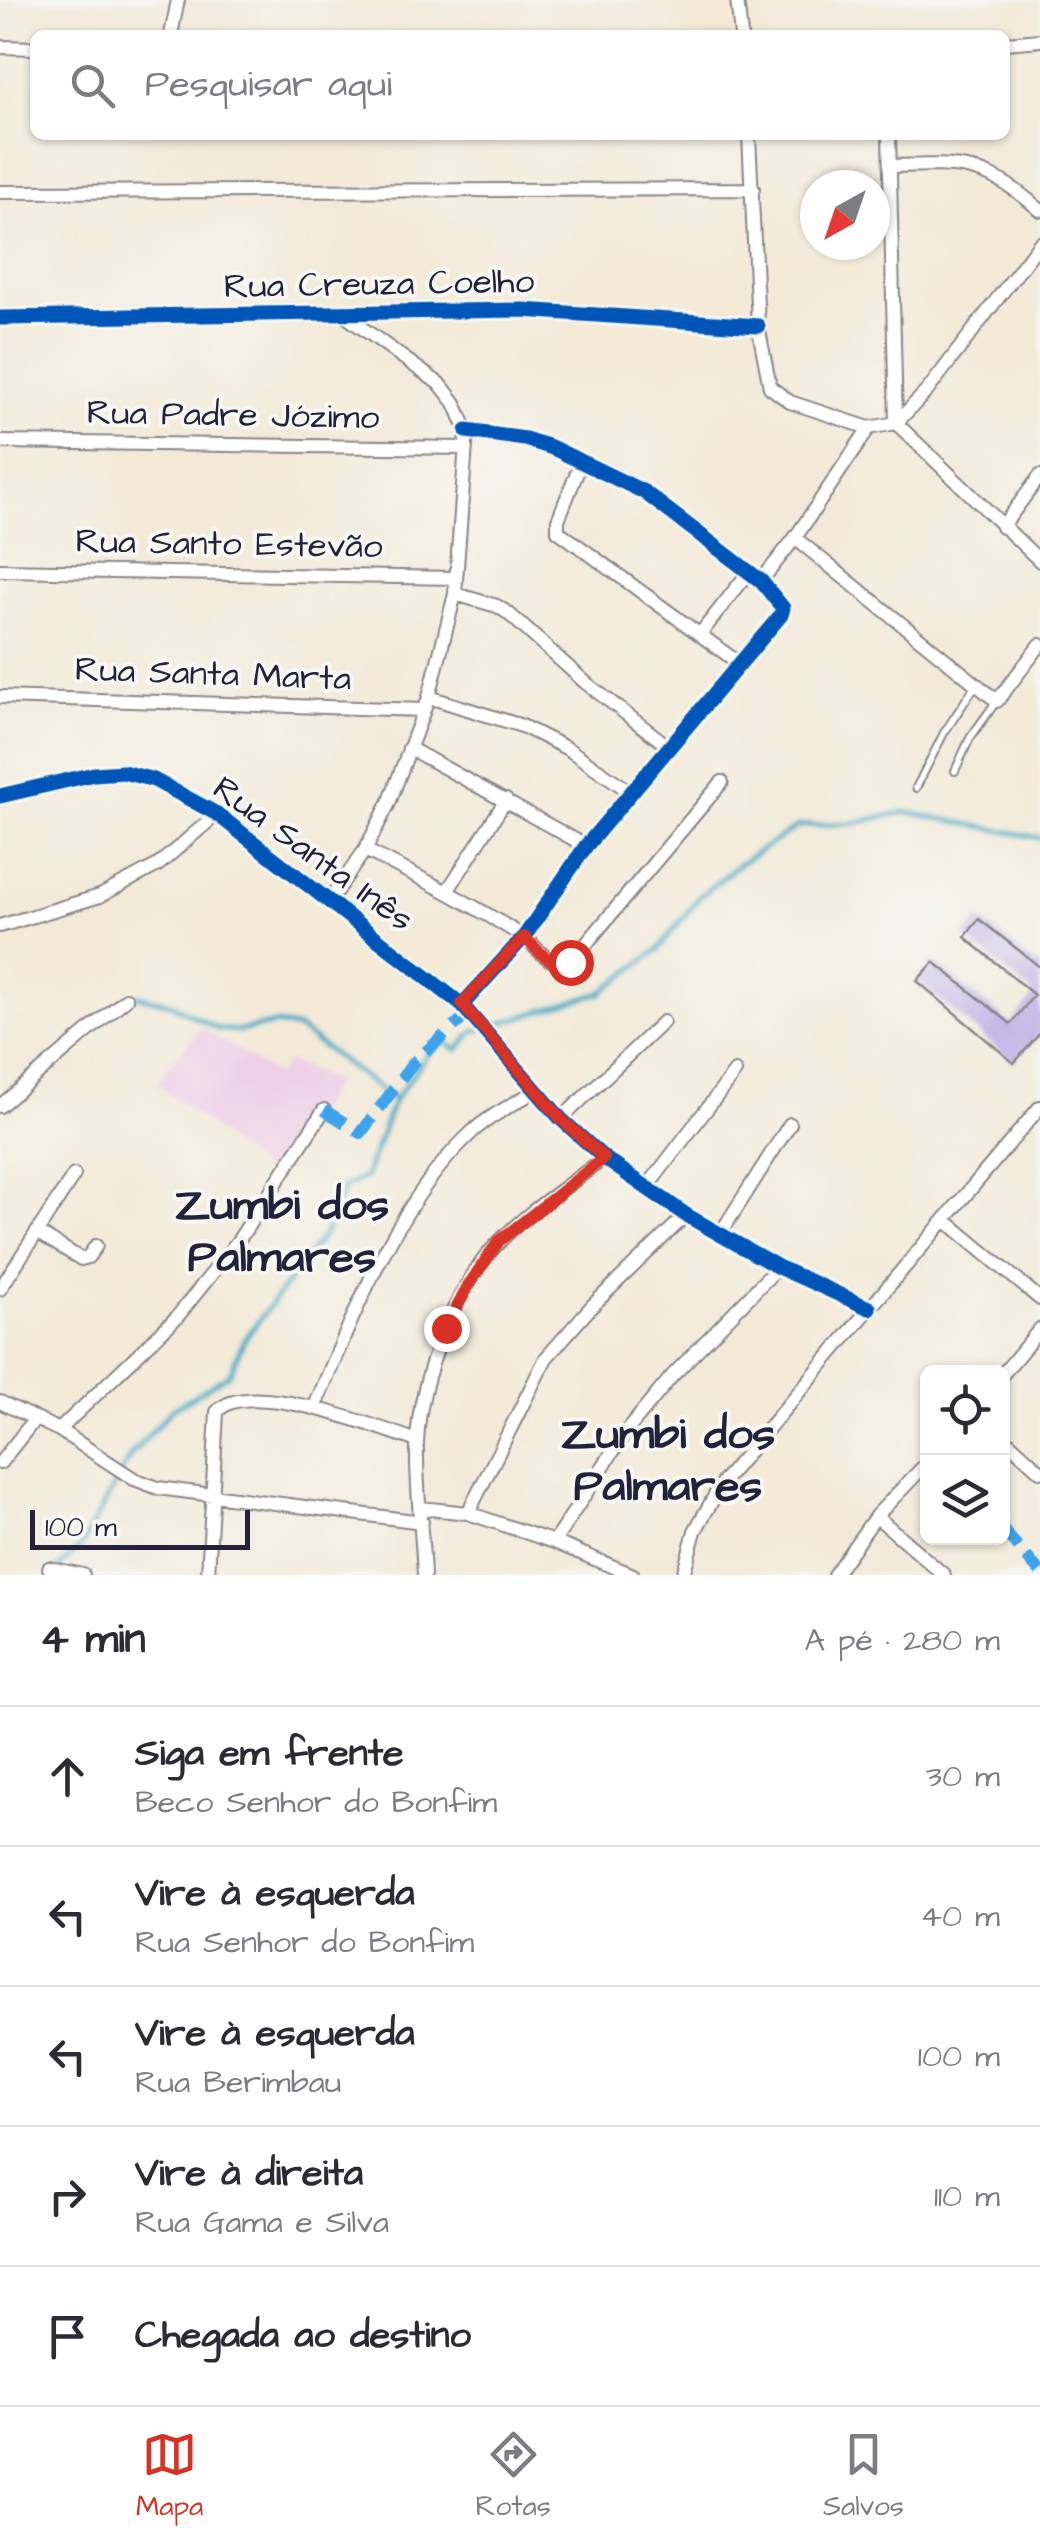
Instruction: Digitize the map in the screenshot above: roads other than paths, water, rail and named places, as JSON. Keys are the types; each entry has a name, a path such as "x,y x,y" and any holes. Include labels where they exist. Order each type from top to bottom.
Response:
{"street":[{"path":"172,30 178,0"},
{"path":"737,0 740,30"},
{"path":"1010,43 1040,40"},
{"path":"0,47 30,48"},
{"path":"749,140 758,326 766,378 778,396 868,428 896,423 927,390 1040,244"},
{"path":"889,140 896,423 1040,561"},
{"path":"892,166 976,167 1017,190 1040,210"},
{"path":"0,192 753,189"},
{"name":"Rua Creuza Coelho","path":"0,318 523,310 758,326"},
{"path":"330,900 365,850 389,802 426,704 455,594 467,431 462,414 441,385 342,314"},
{"path":"701,633 795,538 868,428"},
{"path":"462,1004 524,937 586,846 781,615 780,602 755,576 644,492 582,460 525,440 467,431"},
{"name":"Rua Padre Józimo","path":"0,442 466,448"},
{"path":"582,460 558,520 558,531 740,664"},
{"path":"1002,527 1040,476"},
{"path":"795,538 997,701 1040,645"},
{"name":"Rua Santo Estevão","path":"0,570 456,578"},
{"path":"455,594 498,606 508,613 586,683 669,748"},
{"name":"Rua Santa Marta","path":"0,697 426,704 522,726 568,749 632,793"},
{"path":"409,748 586,846"},
{"name":"Rua Santa Inês","path":"0,796 94,774 123,772 154,780 217,814 462,1004 535,1091 604,1158 686,1216 778,1268 869,1308"},
{"path":"365,850 448,890 524,937 558,966 570,962 722,782"},
{"path":"448,890 506,800"},
{"path":"0,926 100,896 158,865 217,814"},
{"path":"0,1106 126,999"},
{"path":"561,1119 663,1022"},
{"path":"647,1187 735,1072"},
{"path":"315,1406 363,1294 438,1168 473,1131 535,1091"},
{"path":"683,1575 696,1532 722,1483 1040,1107"},
{"path":"60,1430 177,1317 238,1240 324,1110"},
{"path":"720,1234 790,1124"},
{"path":"424,1575 417,1441 430,1368 468,1286 499,1241 604,1158"},
{"path":"0,1289 74,1175"},
{"path":"468,1512 546,1358 592,1306 686,1216"},
{"path":"945,1220 1040,1299"},
{"path":"37,1232 81,1259 88,1257 96,1246"},
{"path":"554,1542 625,1433 672,1375 778,1268"},
{"path":"1010,1365 1040,1329"},
{"path":"0,1402 60,1430 134,1479 158,1488 421,1515 468,1512 633,1575"},
{"path":"208,1575 217,1412 227,1403 315,1406 417,1441"},
{"path":"0,1462 34,1419"},
{"path":"1010,1443 1040,1471"},
{"path":"834,1575 876,1516 920,1470"},
{"path":"876,1516 944,1575"},
{"path":"50,1568 83,1575"}],"lane":[{"path":"916,788 944,733 976,685"},
{"path":"956,771 970,738 997,701"}],"waterway":[{"path":"52,1575 82,1545 130,1456 171,1410 230,1373 244,1340 325,1233 344,1187 365,1177 394,1100 428,1054 444,1041 457,1050 475,1031 601,993 658,950 700,896 738,865 798,826 850,824 906,812 1040,838"},
{"path":"138,996 171,1004 218,1029 239,1031 276,1024 299,1029 393,1099"}],"district":[{"name":"Zumbi dos Palmares","path":"282,1232"},
{"name":"Zumbi dos Palmares","path":"668,1461"}]}
